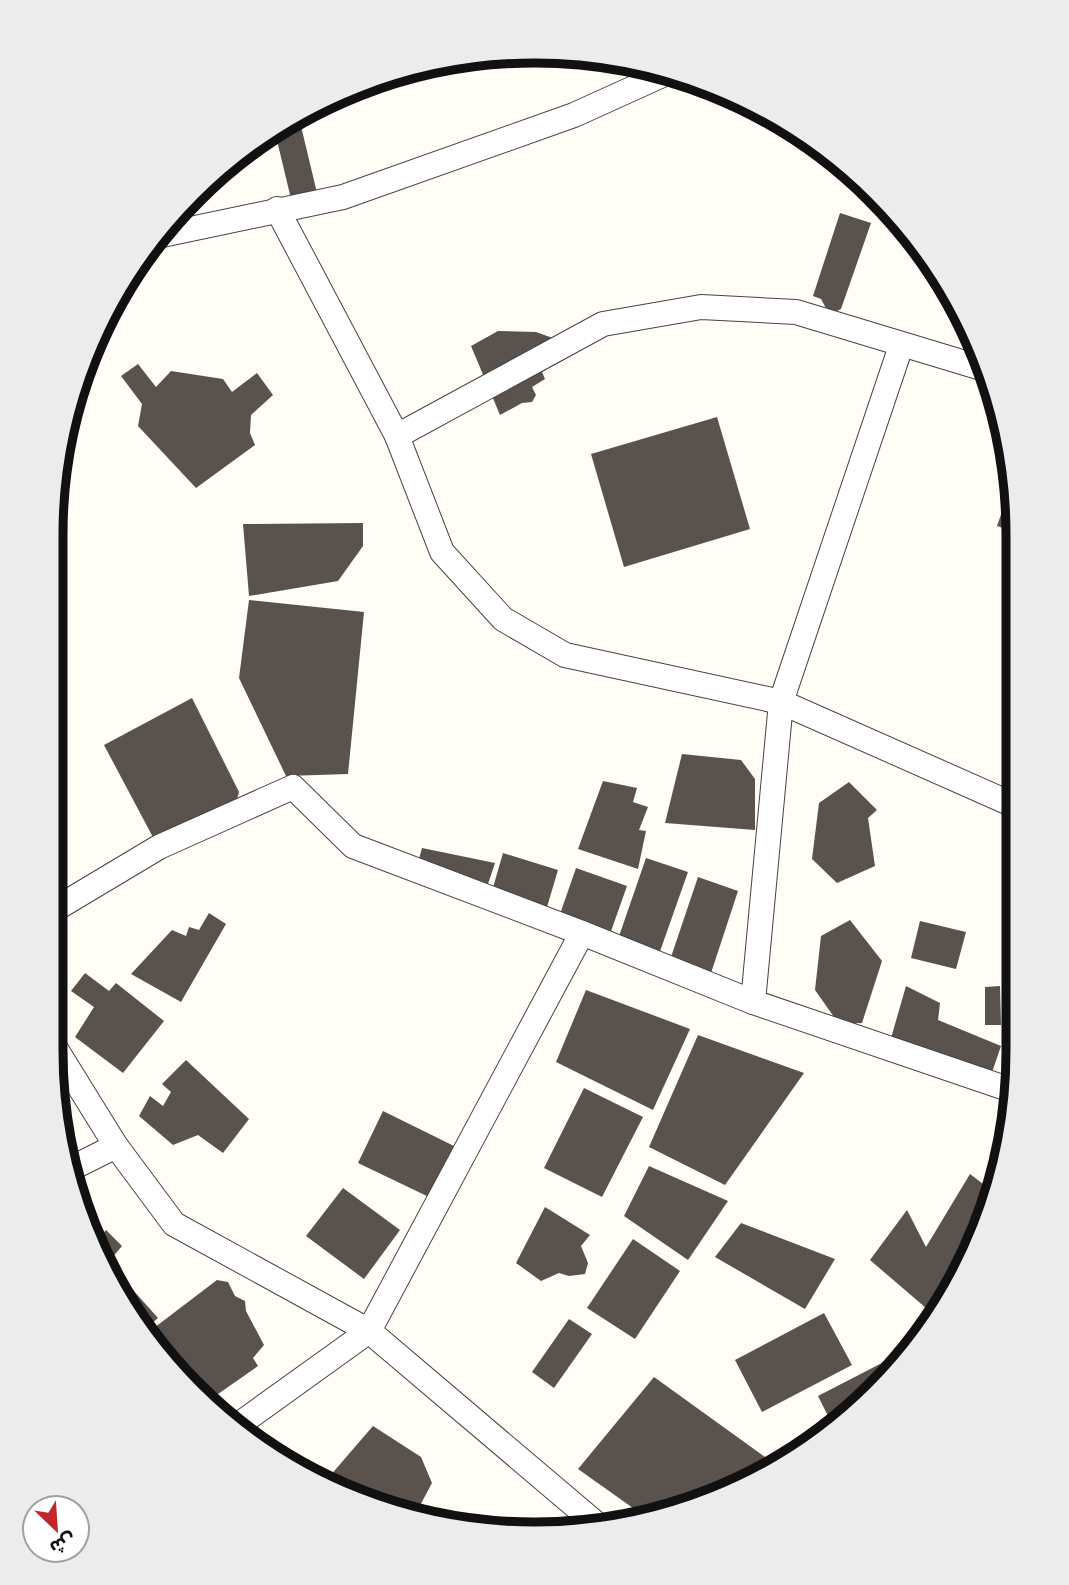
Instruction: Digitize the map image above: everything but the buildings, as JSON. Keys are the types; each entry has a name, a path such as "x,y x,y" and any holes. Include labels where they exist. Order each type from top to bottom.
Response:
{"street":[{"path":"172,233 343,197 574,115 655,78"},
{"path":"277,209 397,436 442,552 503,619 565,655 781,702 1006,802"},
{"path":"397,436 603,324 701,307 796,312 975,366"},
{"path":"752,1002 781,702 901,346"},
{"path":"63,904 159,847 293,787 353,846 582,933 752,1002 1004,1088"},
{"path":"243,1422 369,1331 582,933"},
{"path":"63,1061 116,1146 174,1224 369,1331 590,1519"},
{"path":"77,1166 116,1146"}]}
